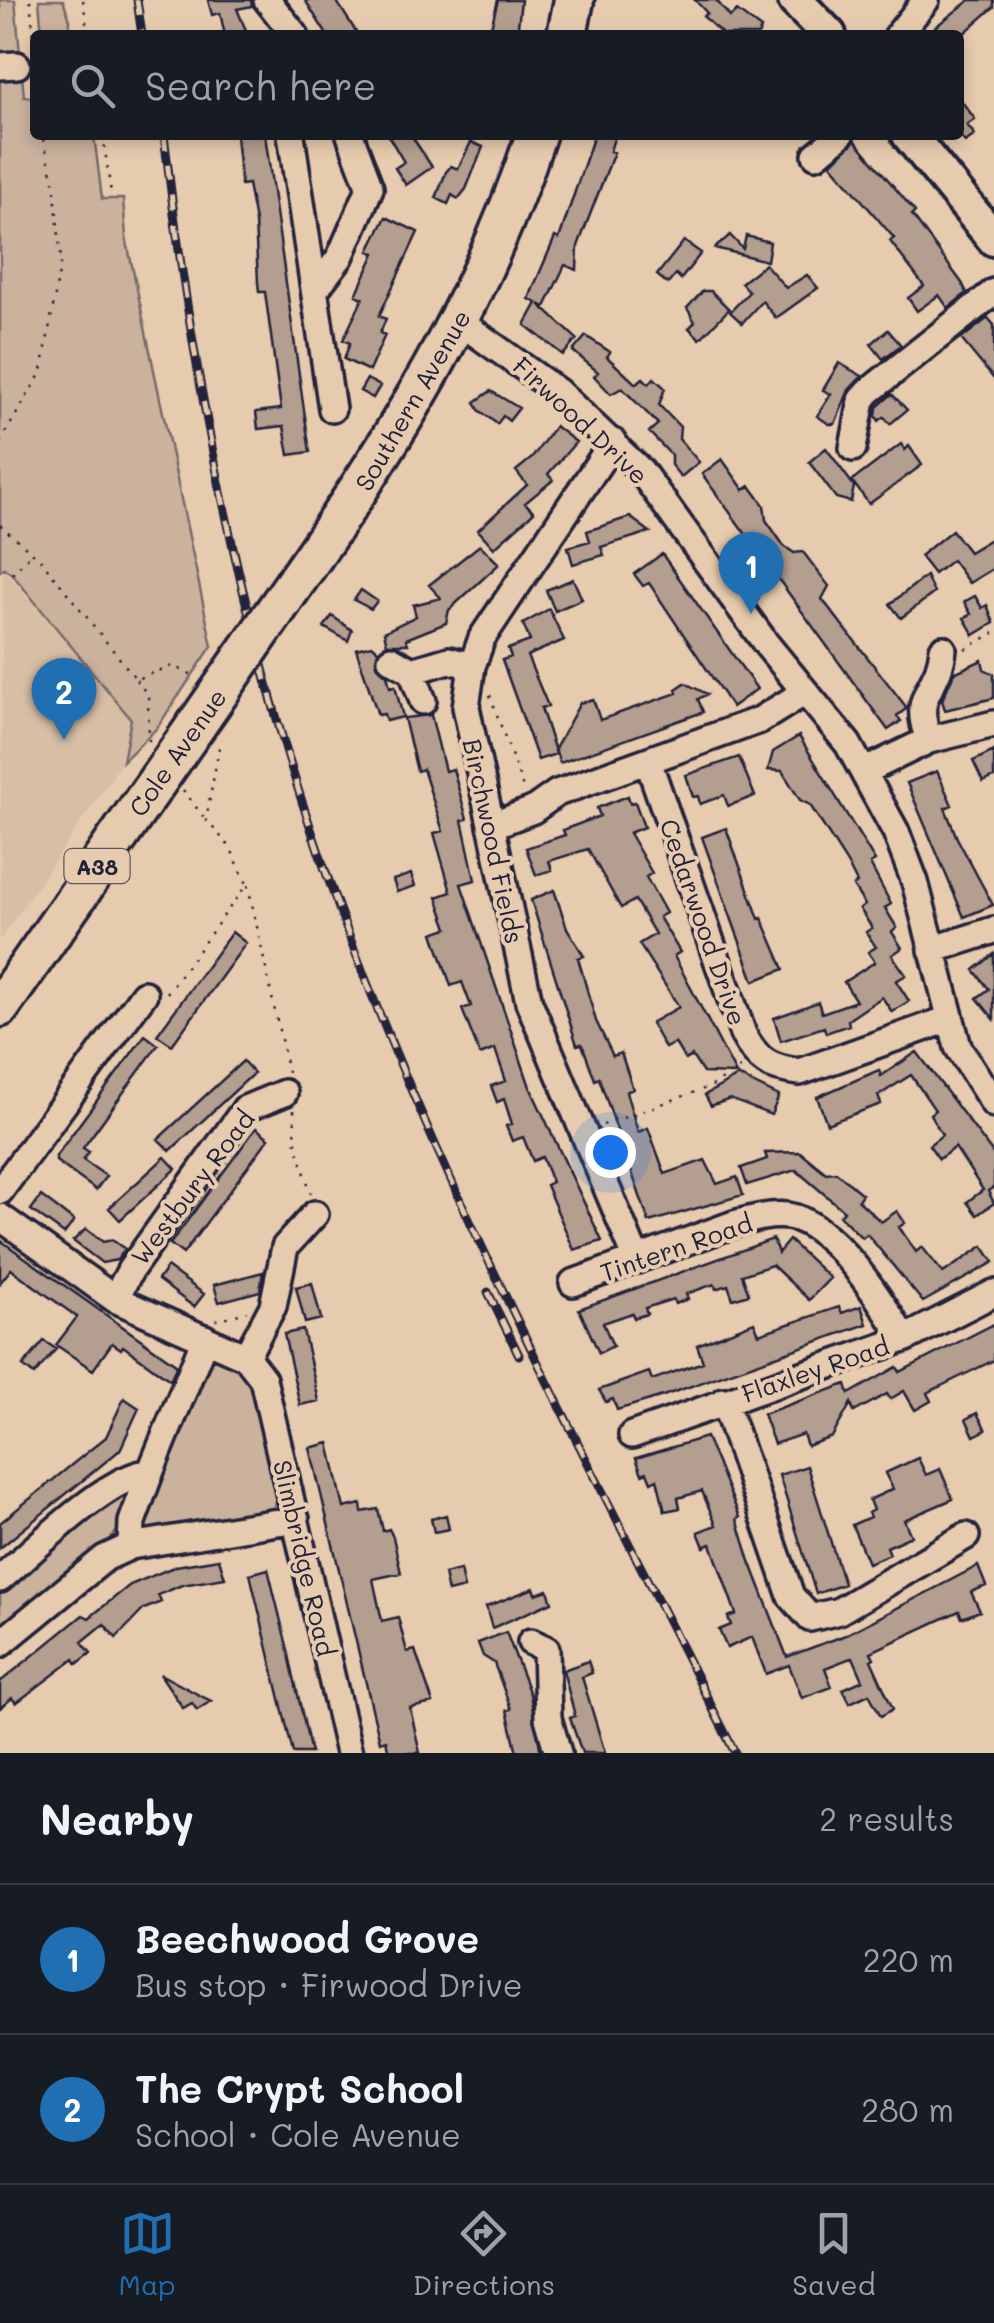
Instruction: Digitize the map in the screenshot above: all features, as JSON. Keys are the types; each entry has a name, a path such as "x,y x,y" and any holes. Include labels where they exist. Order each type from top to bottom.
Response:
{"highway":[{"path":"568,30 574,0"},
{"name":"Southern Avenue","path":"252,645 376,468 460,322 501,234 534,140"},
{"name":"Cole Avenue","path":"0,1007 209,730 252,645"}],"main road":[{"path":"795,0 823,30"},
{"path":"913,140 994,240"}],"street":[{"path":"267,0 291,30"},
{"path":"902,30 926,0"},
{"path":"292,140 332,410"},
{"path":"315,290 340,257 370,188 352,140"},
{"path":"816,155 834,140"},
{"path":"862,437 868,392 994,292"},
{"name":"Firwood Drive","path":"460,322 534,373 613,442 677,518 865,770 896,832 958,1047 994,1104"},
{"name":"Birchwood Fields","path":"613,442 541,544 474,659 466,707 529,1002 637,1260"},
{"path":"929,740 920,716 921,705 942,655"},
{"path":"423,700 402,665 474,659"},
{"path":"491,826 530,811 557,794 760,720 806,692"},
{"path":"865,770 929,740 994,724"},
{"name":"Cedarwood Drive","path":"648,761 743,1034 756,1057 775,1070 800,1072 947,1009"},
{"path":"932,950 994,930"},
{"path":"0,1191 144,994"},
{"name":"Westbury Road","path":"115,1299 131,1269 245,1110 288,1088"},
{"path":"0,1218 115,1299 251,1361 273,1306 286,1247 315,1214"},
{"name":"Tintern Road","path":"573,1283 734,1224 761,1216 790,1216 812,1225 835,1247 877,1293 904,1338"},
{"name":"Flaxley Road","path":"632,1434 904,1338 994,1294"},
{"path":"131,1546 132,1522 206,1338"},
{"name":"Slimbridge Road","path":"251,1361 263,1379 349,1753"},
{"path":"724,1401 791,1596 810,1618 839,1611 966,1536"},
{"path":"0,1578 106,1492 127,1478 150,1473"},
{"path":"0,1644 105,1558 131,1546 296,1520"},
{"path":"546,1644 548,1718 558,1753"}],"path":[{"path":"17,59 30,0"},
{"path":"83,0 87,30"},
{"path":"0,442 42,371 61,260 54,181 43,140"},
{"path":"103,140 111,193"},
{"path":"0,524 32,552 148,695 152,748"},
{"path":"12,574 32,552"},
{"path":"942,655 994,634"},
{"path":"474,659 530,811"},
{"path":"136,679 172,666 193,672"},
{"path":"209,730 206,820 230,848 247,884 299,1156 315,1214"},
{"path":"144,994 162,1000 247,884"},
{"path":"582,1132 712,1086 756,1057"},
{"path":"206,1338 217,1318 273,1306"}],"shaded area":[{"path":"0,0 15,0 24,96 30,97 30,140 95,140 102,199 123,199 126,237 212,646 157,728 123,761 131,719 12,574 4,568 0,571"},
{"path":"39,0 63,0 69,30 42,30"},
{"path":"3,568 131,719 123,761 0,940"},
{"path":"212,1359 231,1360 249,1370 282,1496 266,1516 149,1532 142,1524 197,1371"},
{"path":"128,1492 126,1511 100,1552 58,1591 0,1635 0,1586 101,1503"}],"building":[{"path":"208,0 251,0 252,6 237,9 246,30 224,30 220,13 212,15"},
{"path":"305,0 336,0 355,30 324,30"},
{"path":"498,0 521,0 518,30 490,30"},
{"path":"695,0 716,0 730,17 737,11 761,29 718,30 703,16 707,13"},
{"path":"970,0 994,0 994,7 964,33 964,30 935,27"},
{"path":"964,105 975,119 967,125 975,135 965,142"},
{"path":"236,140 266,140 310,452 289,455 284,426 258,429 256,412 281,409 265,292 259,292 255,221 248,184 241,185"},
{"path":"391,140 414,140 432,167 406,185 395,168 404,162"},
{"path":"592,140 613,140 610,151 614,152 578,246 577,270 565,265 545,307 539,304 577,339 563,355 525,325 537,303 529,299 555,237 559,239"},
{"path":"855,140 915,212 912,215 962,283 967,293 948,308 939,295 917,311 908,298 924,286 890,241 894,238 831,164"},
{"path":"471,142 483,147 466,189 458,199 452,195 448,204 436,198 446,172 451,166 458,169"},
{"path":"386,217 418,232 379,316 386,319 380,333 385,335 369,371 344,359 350,343 343,340 363,298 356,295 375,253 369,251"},
{"path":"730,235 743,249 746,236 770,242 767,261 715,248"},
{"path":"684,241 701,253 681,279 676,274 668,284 657,275"},
{"path":"765,264 786,288 807,275 818,288 776,318 762,301 742,323 730,312 749,292 741,283"},
{"path":"703,291 711,291 729,309 700,339 689,328 695,322 687,308"},
{"path":"988,318 994,325 994,379 961,339"},
{"path":"888,330 901,345 883,359 871,344"},
{"path":"586,336 610,352 607,357 636,384 643,378 649,384 654,378 665,388 659,405 680,427 679,439 699,462 681,477 671,465 671,455 649,432 658,424 622,388 611,394 594,376 598,372 573,351"},
{"path":"839,363 862,376 849,390 835,424 829,424 817,416 831,394 823,390"},
{"path":"367,379 380,386 373,398 360,391"},
{"path":"491,391 519,408 509,421 503,416 497,424 479,410 475,402"},
{"path":"892,394 907,410 890,424 884,417 879,421 876,416 877,407"},
{"path":"555,426 576,442 548,474 553,480 525,503 534,512 494,548 478,530 527,485 516,471 532,458"},
{"path":"901,444 905,450 909,446 922,465 869,504 852,481"},
{"path":"826,448 854,486 851,502 836,498 809,462"},
{"path":"722,459 744,490 750,486 764,505 766,520 784,546 794,553 803,552 829,586 822,599 907,708 897,716 901,721 888,730 702,474"},
{"path":"630,517 650,532 601,547 604,555 573,564 568,547 590,541 587,531"},
{"path":"952,530 969,552 994,537 994,568 969,583 952,560 934,574 920,556"},
{"path":"480,545 499,564 449,610 446,623 406,639 408,644 387,644 384,632 416,616 413,605 441,598 429,585"},
{"path":"662,554 757,689 732,707 649,583 643,586 634,574"},
{"path":"926,576 934,593 901,618 890,604"},
{"path":"573,579 582,599 555,611 546,590"},
{"path":"361,590 377,601 371,609 354,600"},
{"path":"975,596 982,608 987,605 994,623 974,635 964,618 971,614 964,602"},
{"path":"549,609 564,640 527,656 548,706 541,708 556,754 538,760 502,660 511,657 508,649 530,641 523,624"},
{"path":"332,616 352,630 348,641 324,627"},
{"path":"372,645 378,650 377,666 387,675 390,687 395,686 403,717 386,721 384,714 378,715 356,649"},
{"path":"982,660 984,669 994,674 994,698 945,710 942,700 954,673"},
{"path":"685,683 707,694 698,699 703,712 560,763 555,749 580,703 593,699 600,720 677,693 676,689"},
{"path":"431,715 445,771 453,769 467,819 462,820 475,880 461,884 530,1087 602,1241 574,1250 546,1185 552,1182 542,1157 533,1161 523,1137 512,1141 506,1126 512,1124 504,1099 497,1102 491,1086 506,1081 495,1049 480,1055 462,1009 471,1006 462,982 451,986 433,933 448,928 437,897 451,892 434,833 443,831 423,769 417,771 404,718"},
{"path":"799,736 875,861 870,864 891,904 885,908 897,928 892,932 902,948 892,955 906,975 896,981 909,1001 892,1012 882,997 848,1020 849,1025 826,1033 824,1027 781,1041 774,1018 818,1002 822,1013 856,1001 844,982 875,962 868,952 876,947 866,932 872,928 860,909 865,905 853,886 857,883 847,863 810,805 800,800 782,771 768,770 773,752"},
{"path":"994,751 994,777 983,782 973,761"},
{"path":"739,757 755,796 728,806 724,795 700,804 698,796 693,797 686,775"},
{"path":"937,771 952,805 945,808 957,838 993,905 964,917 907,783"},
{"path":"628,796 630,803 635,802 644,827 629,833 652,873 646,877 666,913 659,917 680,952 674,956 736,1074 703,1073 692,1056 685,1060 675,1043 665,1048 651,1023 679,1007 639,944 655,934 635,900 621,908 588,849 549,861 552,870 536,875 526,848 565,835 563,830 600,816 597,808"},
{"path":"726,828 759,919 762,918 784,969 754,981 702,837"},
{"path":"411,874 415,886 397,892 393,880"},
{"path":"554,890 567,928 584,956 578,958 596,1021 613,1056 621,1053 633,1089 626,1092 638,1132 648,1128 665,1174 705,1160 717,1184 737,1177 743,1195 649,1222 599,1078 595,1080 582,1044 577,1045 531,900"},
{"path":"232,932 246,943 172,1045 157,1035"},
{"path":"994,954 994,1019 977,998 989,989 974,970"},
{"path":"145,1035 158,1045 83,1148 89,1152 83,1160 106,1176 96,1190 56,1161 56,1156"},
{"path":"917,1052 994,1155 994,1187 988,1191 994,1203 977,1215 967,1202 983,1190 955,1147 939,1159 929,1145 942,1135 930,1114 935,1110 911,1075 878,1096 881,1104 827,1124 817,1097 879,1070 881,1076"},
{"path":"243,1061 254,1073 170,1151 158,1139"},
{"path":"738,1076 779,1096 771,1115 730,1099 711,1106 705,1095"},
{"path":"256,1128 269,1138 183,1254 170,1244"},
{"path":"800,1152 826,1173 836,1172 862,1194 858,1200 881,1222 897,1211 905,1223 899,1227 916,1252 922,1247 943,1273 983,1246 994,1262 923,1302 867,1234 862,1238 840,1216 844,1211 796,1170 747,1185 741,1168 767,1159 765,1153"},
{"path":"165,1157 176,1169 120,1220 109,1208"},
{"path":"41,1196 74,1221 64,1234 31,1210"},
{"path":"86,1229 103,1242 112,1240 125,1249 117,1260 102,1263 73,1241"},
{"path":"773,1239 778,1253 789,1240 830,1278 809,1300 772,1265 742,1275 749,1294 733,1299 728,1285 716,1289 714,1284 686,1294 688,1299 675,1304 673,1299 645,1308 647,1314 634,1318 632,1313 603,1323 613,1346 599,1353 579,1309"},
{"path":"0,1240 177,1365 170,1380 123,1346 121,1349 112,1343 93,1370 56,1345 77,1317 11,1269 0,1283"},
{"path":"167,1267 204,1294 194,1307 158,1280"},
{"path":"263,1272 260,1291 219,1302 214,1285"},
{"path":"312,1283 321,1319 305,1323 296,1287"},
{"path":"861,1306 867,1324 663,1396 617,1410 613,1399 606,1402 599,1390 649,1372 652,1380 703,1362 697,1345 754,1322 759,1334 839,1307 842,1313"},
{"path":"994,1324 994,1360 927,1393 931,1401 915,1410 904,1391 890,1399 887,1394 854,1412 851,1403 832,1437 807,1446 803,1434 774,1444 763,1414 846,1384 849,1394 897,1367 900,1372"},
{"path":"303,1330 319,1401 300,1405 284,1334"},
{"path":"44,1341 56,1349 34,1375 23,1366"},
{"path":"124,1398 139,1408 120,1450 0,1548 0,1523 106,1437"},
{"path":"977,1413 986,1430 974,1436 966,1419"},
{"path":"706,1437 740,1517 737,1519 750,1561 787,1657 843,1636 978,1566 986,1586 971,1592 980,1611 962,1618 959,1611 871,1652 893,1709 881,1716 869,1694 850,1703 843,1689 863,1680 853,1657 825,1668 832,1687 802,1698 789,1665 766,1674 752,1637 727,1648 719,1630 731,1625 728,1617 736,1614 711,1544 704,1547 698,1532 716,1525 702,1491 678,1498 680,1508 665,1511 657,1479 651,1482 647,1472 642,1474 636,1458"},
{"path":"329,1443 344,1508 361,1504 362,1512 378,1509 383,1531 389,1529 393,1537 401,1573 373,1579 382,1621 398,1617 407,1652 415,1650 433,1703 410,1708 420,1753 389,1753 386,1740 380,1742 310,1448"},
{"path":"918,1458 926,1475 940,1469 953,1499 904,1520 911,1536 887,1547 890,1554 868,1563 852,1525 870,1517 868,1513 873,1510 869,1500 893,1489 885,1473"},
{"path":"807,1466 844,1584 816,1594 779,1475"},
{"path":"446,1515 449,1529 434,1532 431,1519"},
{"path":"219,1559 225,1578 182,1585 158,1595 161,1602 144,1609 116,1638 104,1624 82,1642 91,1653 77,1664 74,1659 16,1703 12,1698 0,1708 0,1682 83,1615 89,1618 130,1585 176,1566"},
{"path":"268,1569 311,1753 293,1753 250,1574"},
{"path":"460,1570 464,1588 448,1592 444,1574"},
{"path":"534,1588 536,1594 548,1590 552,1602 492,1628 486,1607"},
{"path":"506,1632 530,1694 541,1753 517,1753 507,1710 511,1709 494,1663 483,1656 478,1643"},
{"path":"588,1661 592,1673 582,1677 605,1753 582,1753 570,1718 575,1716 563,1670"},
{"path":"160,1674 211,1701 197,1710 192,1703 183,1708"}],"railway":[{"path":"137,0 141,30"},
{"path":"165,140 199,377 231,537 270,695 336,900 384,1026 494,1272 735,1753"},
{"path":"488,1292 519,1355"}],"place":[{"name":"Beechwood Grove","path":"751,614"},
{"name":"The Crypt School","path":"64,740"}]}
